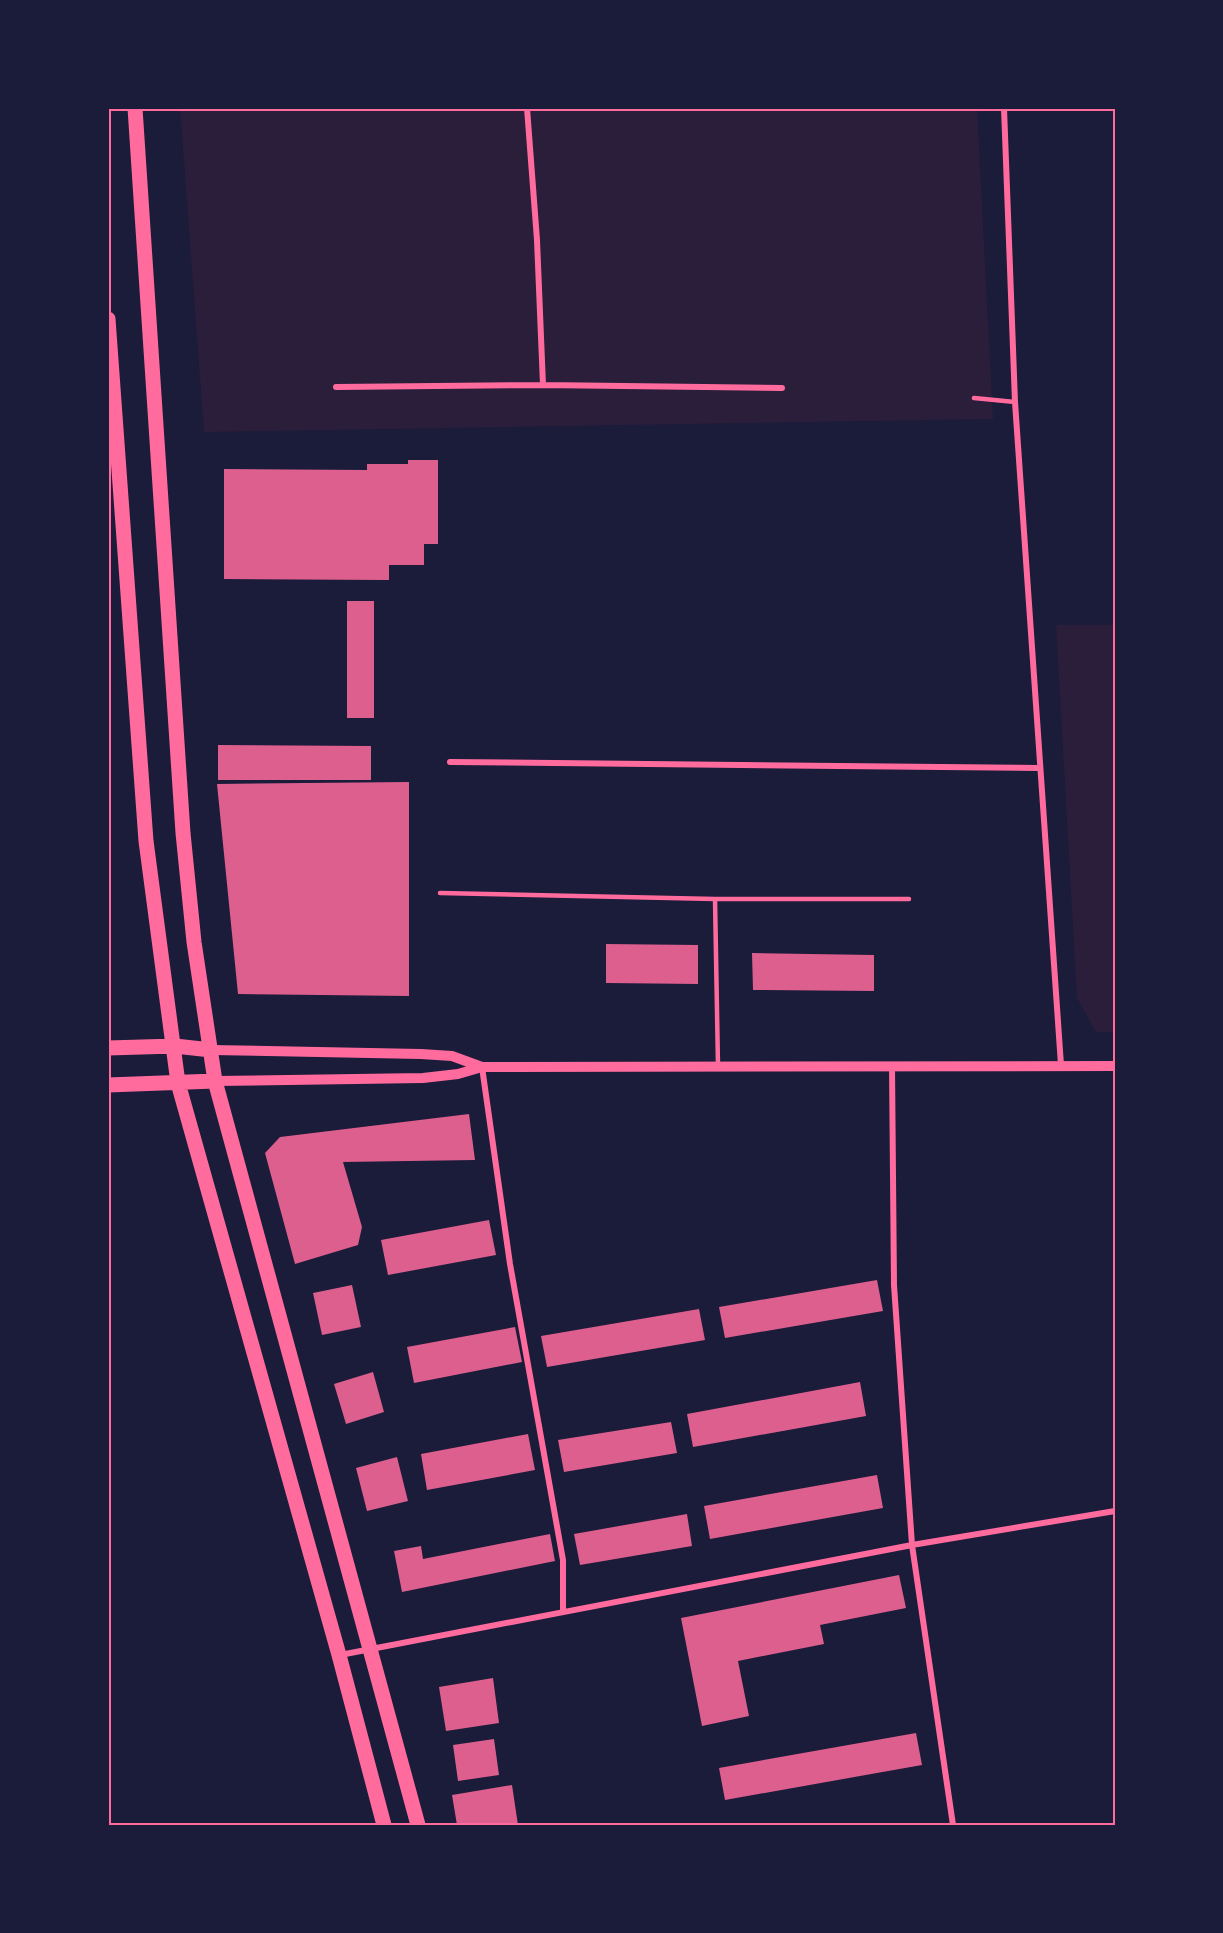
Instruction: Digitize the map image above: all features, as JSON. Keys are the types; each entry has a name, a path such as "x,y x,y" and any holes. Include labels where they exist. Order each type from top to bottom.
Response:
{"main road":[{"path":"135,108 183,833 194,942 215,1081 418,1825"},
{"path":"108,319 146,841 178,1083 339,1656 384,1825"},
{"path":"108,1048 175,1047 211,1050"},
{"path":"108,1085 215,1081"}],"street":[{"path":"527,108 537,240 543,385"},
{"path":"1004,108 1015,402 1061,1065"},
{"path":"336,387 543,385 782,388"},
{"path":"450,762 1040,768"},
{"path":"211,1050 421,1054 452,1056 482,1067"},
{"path":"892,1066 894,1284 912,1545 953,1825"},
{"path":"215,1081 423,1078 458,1074 482,1067 1115,1066"},
{"path":"482,1067 510,1264 563,1560 563,1612"},
{"path":"339,1656 912,1545 1115,1511"}],"lane":[{"path":"974,398 1015,402"},
{"path":"440,893 715,899 909,898"},
{"path":"715,899 718,1066"}],"shaded area":[{"path":"180,108 977,108 993,419 204,432"},
{"path":"1056,625 1115,625 1115,1032 1096,1032 1077,998"}],"building":[{"path":"408,460 438,460 438,544 424,544 424,565 389,565 389,580 224,579 224,469 367,470 367,464 408,464"},
{"path":"347,601 374,601 374,718 347,718"},
{"path":"218,745 371,746 371,780 218,780"},
{"path":"409,782 409,996 238,994 217,784"},
{"path":"606,944 698,945 698,984 606,983"},
{"path":"752,953 874,955 874,991 753,990"},
{"path":"469,1114 475,1160 343,1162 362,1227 358,1245 295,1264 265,1153 280,1137"},
{"path":"489,1220 496,1255 388,1275 381,1240"},
{"path":"877,1280 883,1311 725,1338 719,1307"},
{"path":"352,1285 361,1327 322,1335 313,1293"},
{"path":"699,1309 705,1340 547,1367 541,1336"},
{"path":"515,1327 522,1362 414,1383 407,1347"},
{"path":"373,1372 384,1412 346,1424 334,1384"},
{"path":"860,1382 866,1416 693,1447 687,1414"},
{"path":"671,1422 677,1453 564,1472 558,1440"},
{"path":"528,1434 535,1470 427,1490 421,1454"},
{"path":"397,1457 408,1501 367,1511 356,1468"},
{"path":"877,1475 883,1508 710,1539 704,1506"},
{"path":"687,1514 692,1546 580,1565 574,1534"},
{"path":"550,1534 555,1561 402,1592 394,1551 421,1546 423,1559"},
{"path":"899,1575 906,1608 820,1625 824,1644 738,1661 749,1716 702,1726 681,1618"},
{"path":"493,1678 499,1723 446,1731 439,1687"},
{"path":"916,1733 922,1765 725,1800 719,1768"},
{"path":"494,1739 499,1775 458,1781 453,1745"},
{"path":"512,1785 518,1825 457,1825 452,1795"}]}
